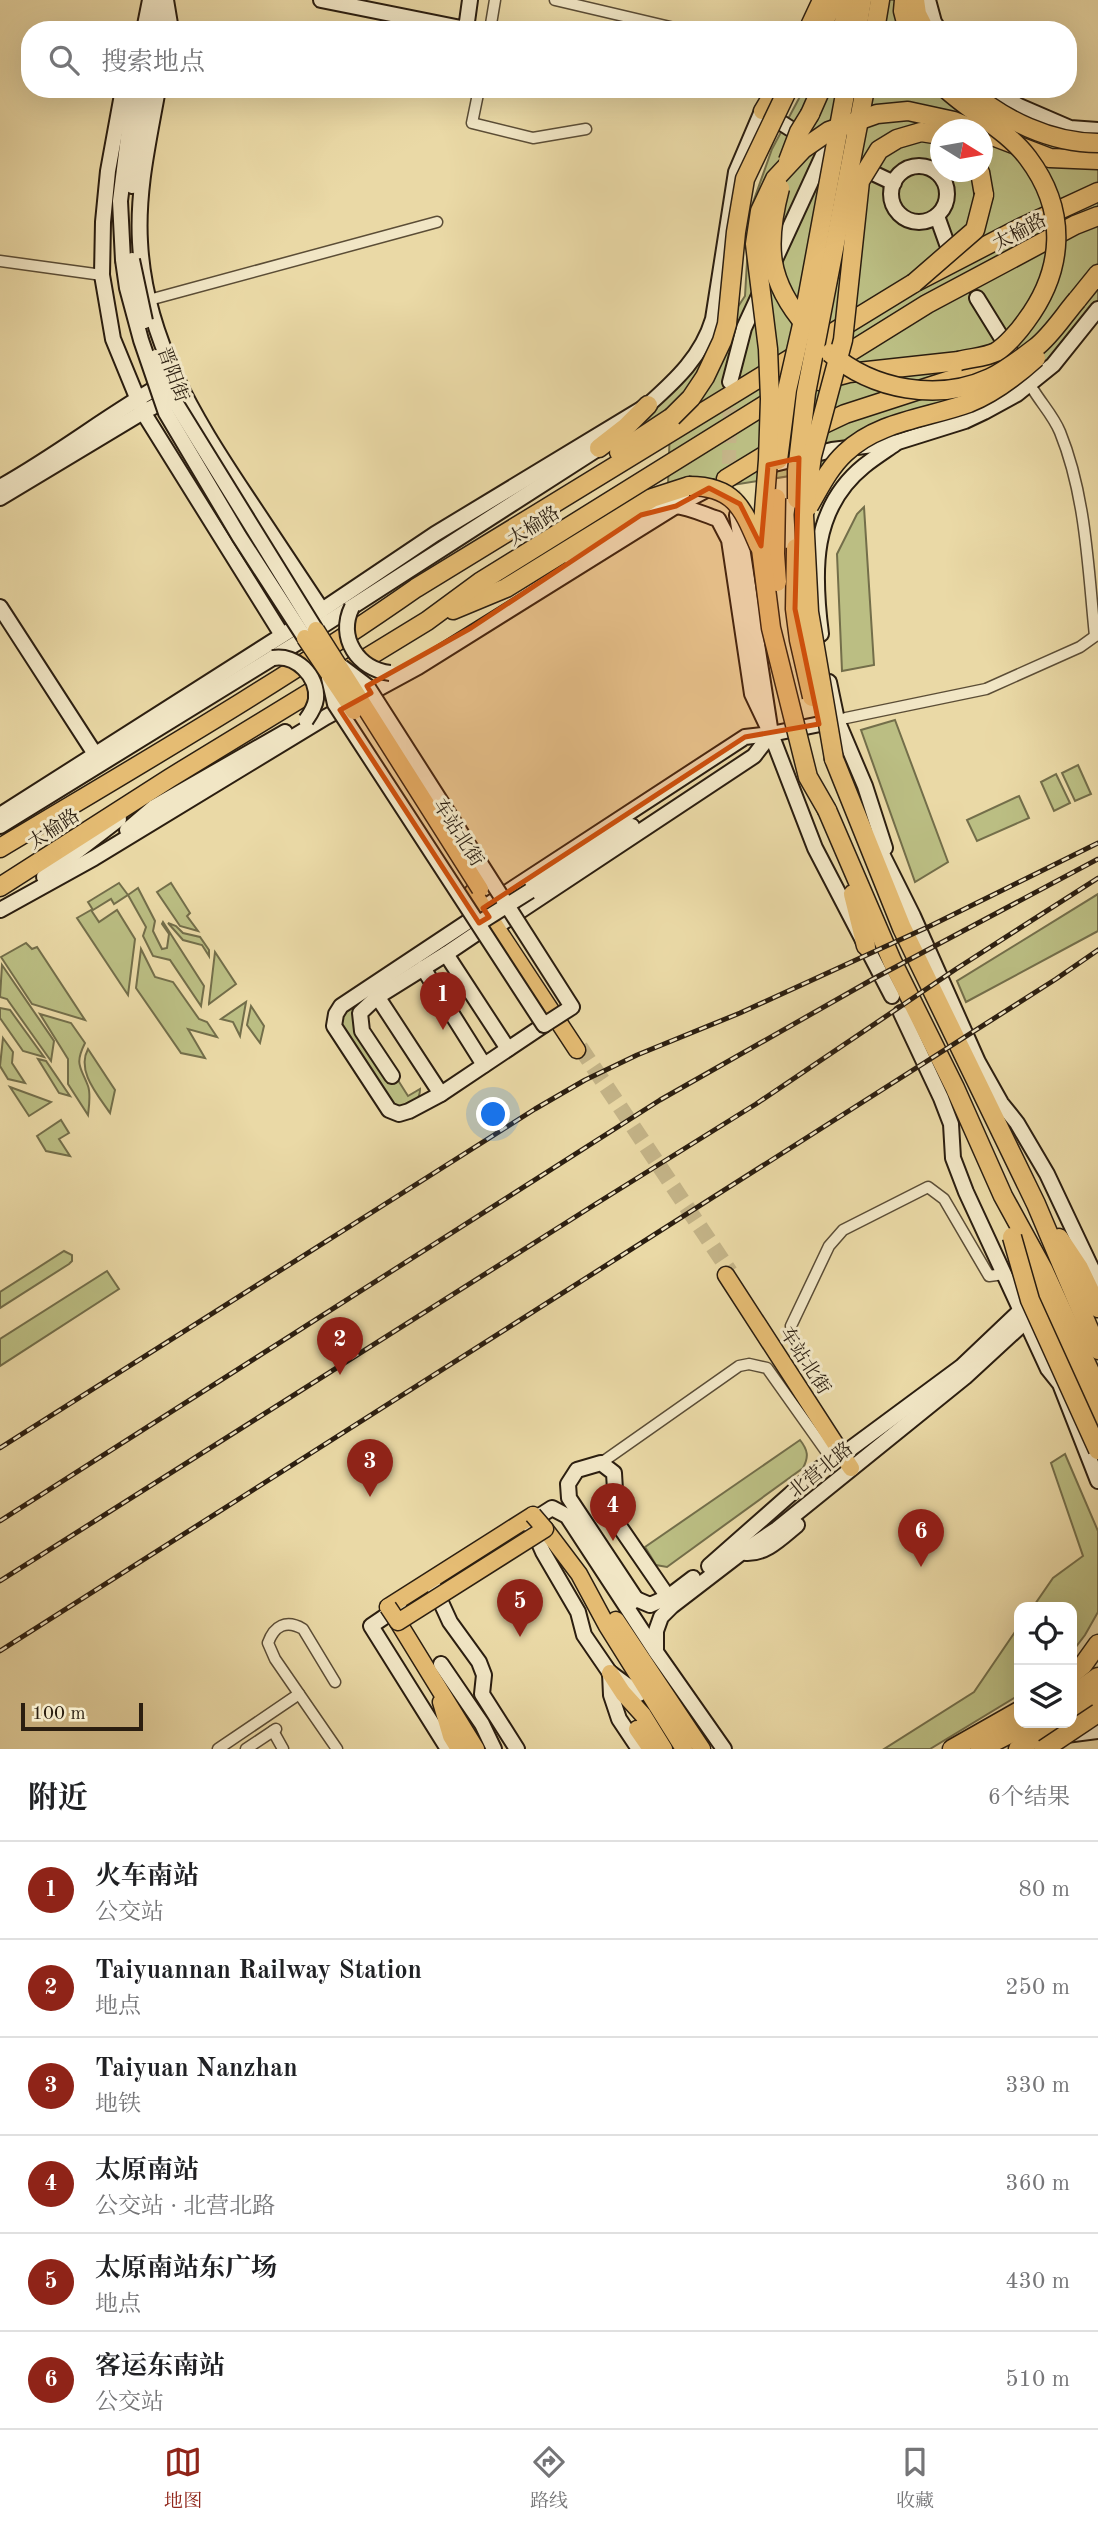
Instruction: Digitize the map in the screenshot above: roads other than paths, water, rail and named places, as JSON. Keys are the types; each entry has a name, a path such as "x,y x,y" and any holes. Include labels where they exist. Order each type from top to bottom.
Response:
{"highway":[{"path":"824,21 835,0"},
{"path":"844,21 849,0"},
{"path":"858,21 862,0"},
{"path":"876,21 880,0"},
{"path":"904,0 906,21"},
{"path":"915,0 920,21"},
{"path":"416,588 535,505 672,418 691,398 705,377 727,324 736,232 745,179 785,98"},
{"path":"816,98 785,168 771,223 772,267 790,308 825,348 845,366 879,382 905,389 936,391 991,378 1037,346 1098,274"},
{"path":"844,98 788,390 776,482 775,554 782,642 804,733 866,946"},
{"path":"863,98 806,394 797,471 795,609 799,640 819,725 902,928 1036,1204 1098,1389"},
{"path":"726,479 784,443 845,414 977,369 1021,328 1037,306 1052,276 1057,243 1053,206 1040,176 1027,156 957,98"},
{"path":"981,98 1010,118 1039,132 1082,143 1098,143"},
{"path":"945,119 908,111 877,114 829,131 803,149 775,179 760,211 755,244 768,349 770,399 761,549 771,628 808,777 827,810 882,938 955,1088 1003,1196 1082,1335 1098,1350"},
{"path":"834,759 809,612 804,515 812,456 843,340 860,181 879,150 897,139 921,132 930,133"},
{"path":"993,136 1051,158 1098,160"},
{"path":"915,283 975,230 984,195 982,182"},
{"name":"太榆路","path":"0,848 209,723 354,631 416,588 915,283 1018,229 1098,192"},
{"name":"太榆路","path":"0,887 170,778 427,621 480,582 927,304 1075,225 1098,216"},
{"path":"804,515 830,470 847,451 876,432 919,416 970,402 1013,378 1037,358 1066,313"},
{"path":"799,385 849,373 959,361 996,352"},
{"path":"599,448 648,405"},
{"path":"427,621 506,588 652,498 689,486 702,486 722,492 740,504 761,549"},
{"path":"1003,1196 1030,1300 1098,1450"},
{"path":"1036,1204 1079,1268 1098,1308"},
{"path":"1012,1237 1098,1418"},
{"path":"1077,1670 1098,1644"},
{"path":"1077,1692 1098,1677"},
{"path":"1077,1710 1098,1696"},
{"path":"1045,1749 1098,1715"},
{"path":"952,1749 1014,1724"},
{"path":"980,1749 1014,1727"},
{"path":"992,1749 1016,1728"},
{"path":"1018,1749 1048,1728"}],"main road":[{"path":"146,21 150,0"},
{"path":"159,21 164,0"},
{"path":"164,0 169,21"},
{"path":"321,0 426,21"},
{"path":"467,21 470,0"},
{"path":"811,21 821,0"},
{"path":"928,0 934,21"},
{"path":"121,98 108,172 103,222 102,275 113,339 140,405 282,635"},
{"name":"晋阳街","path":"133,98 120,201 127,260 155,354 175,402 310,634"},
{"name":"晋阳街","path":"127,260 131,196 144,98"},
{"path":"156,98 141,183 139,243 149,300 175,377 199,424 322,610"},
{"path":"0,815 322,610 435,534 648,405 678,378 707,339 713,320 736,172 770,98"},
{"path":"762,111 778,98"},
{"path":"974,119 988,98"},
{"path":"1006,98 1070,128 1098,130"},
{"path":"762,111 825,151 894,183"},
{"path":"730,382 744,328 825,151"},
{"path":"930,169 913,167 898,176 894,183 892,201 902,217 920,222 937,216 946,200 944,182"},
{"path":"937,216 947,244"},
{"path":"977,298 1032,388"},
{"path":"0,909 94,858 326,717 418,667 676,506 726,479 753,468 832,450 898,442 965,421 1032,388 1054,365 1098,309"},
{"path":"0,498 140,405 175,377"},
{"path":"0,486 140,405 182,393"},
{"path":"898,442 863,467 842,489 828,514 819,542 815,589 824,657 898,886"},
{"path":"0,826 273,658 599,448"},
{"path":"94,858 154,807 471,628 641,515 660,507 676,506 718,519 729,540 752,694 771,734 815,848 892,996"},
{"path":"488,918 754,756 771,734 737,515"},
{"path":"0,607 95,754"},
{"path":"352,607 347,616 346,629 356,656 377,671 390,673"},
{"name":"车站北街","path":"310,634 476,890 488,918 578,1048"},
{"path":"273,658 281,656 297,662 313,681 316,697 314,708 306,720"},
{"path":"332,667 488,918 541,1027"},
{"path":"351,695 488,918 572,1007 441,1094 404,1114 389,1110 334,1026 341,1006 423,968 446,954 488,918 745,737 842,719"},
{"path":"391,1076 362,1031 360,1021 360,1013 374,991 749,745 771,734"},
{"path":"834,759 898,886 978,1062 1047,1174 1098,1282"},
{"path":"0,909 75,855 170,778"},
{"path":"446,954 508,1049"},
{"path":"423,968 484,1065"},
{"path":"374,991 441,1094"},
{"path":"901,1013 951,1124 953,1158 966,1192 1048,1369 1060,1384 1098,1481"},
{"name":"车站北街","path":"728,1274 847,1459"},
{"name":"北营北路","path":"668,1597 718,1560 756,1522 819,1469 847,1459 965,1377 1023,1316"},
{"path":"741,1553 756,1554 772,1545 858,1475 860,1467 847,1459"},
{"name":"北营北路","path":"656,1652 656,1631 661,1617 832,1484 847,1459"},
{"path":"444,1746 371,1626 552,1508 567,1516 632,1603 650,1605 668,1597 613,1517 614,1473 601,1463 577,1470 568,1484 569,1499 632,1603 656,1652 724,1749"},
{"path":"819,1469 833,1468 836,1475 832,1484"},
{"path":"530,1522 543,1552 578,1612 584,1634 623,1693 643,1715 664,1749"},
{"path":"472,1747 398,1622 545,1529 612,1615 702,1749"},
{"path":"579,1574 607,1626 684,1749"},
{"path":"433,1585 450,1622 479,1662 484,1675 482,1694 517,1749"},
{"path":"587,1608 674,1749"},
{"path":"441,1664 482,1724 494,1749"},
{"path":"610,1673 639,1694"},
{"path":"610,1673 611,1695 619,1719 639,1749"},
{"path":"1077,1719 1098,1715"},
{"path":"992,1749 1033,1728"},
{"path":"638,1729 651,1749"},
{"path":"1029,1749 1053,1737 1098,1731"}],"street":[{"path":"492,21 495,0"},
{"path":"555,0 645,21"},
{"path":"477,98 472,123 533,138 586,128"},
{"path":"149,300 437,222"},
{"path":"0,261 102,275"},
{"path":"842,719 986,689 1080,647 1097,635 1083,517 1072,471 1060,430 1032,388"},
{"path":"791,1326 829,1246 844,1230 928,1187 944,1199 989,1276 1004,1274"},
{"path":"601,1463 692,1398 740,1366 749,1364 766,1368 847,1459"},
{"path":"335,1682 303,1629 285,1623 272,1632 268,1643 275,1659 337,1749"},
{"path":"218,1749 299,1694"},
{"path":"246,1749 275,1730 283,1749"}],"tunnel":[{"path":"730,387 729,470 736,506"},
{"path":"580,1047 730,1272"}],"railway":[{"path":"0,1448 585,1080 930,926 1098,843"},
{"path":"0,1521 660,1100 873,979 1098,859"},
{"path":"0,1581 756,1104 956,969 1098,878"},
{"path":"0,1651 1098,950"}],"place":[{"name":"火车南站","path":"443,1030"},
{"name":"Taiyuannan Railway Station","path":"340,1375"},
{"name":"Taiyuan Nanzhan","path":"370,1497"},
{"name":"太原南站","path":"613,1541"},
{"name":"客运东南站","path":"921,1567"},
{"name":"太原南站东广场","path":"520,1637"}]}
